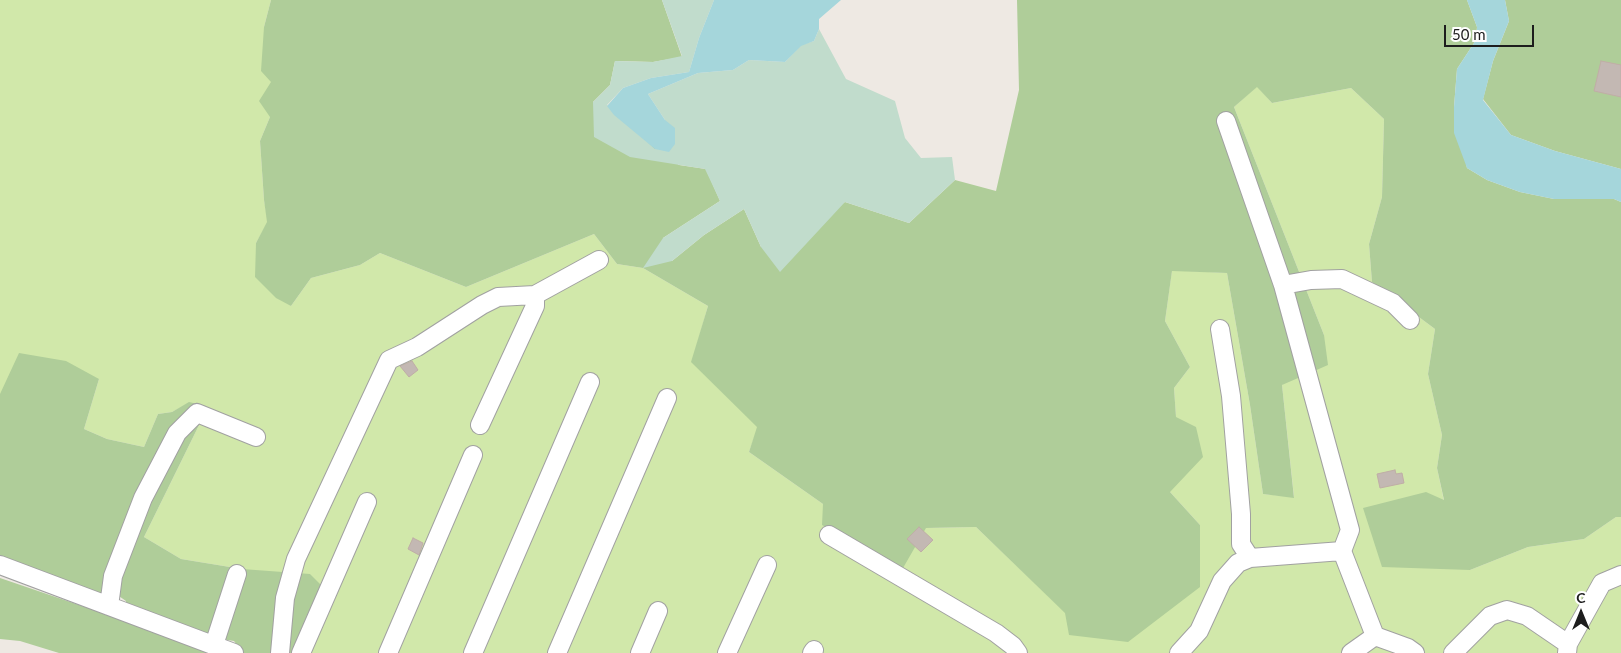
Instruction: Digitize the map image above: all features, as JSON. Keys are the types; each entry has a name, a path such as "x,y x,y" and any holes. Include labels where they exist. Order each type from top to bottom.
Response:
{"street":[{"path":"1226,121 1283,285 1350,530 1342,551 1375,636 1408,648 1415,653"},
{"path":"280,653 285,598 296,559 389,360 417,347 482,305 498,297 535,294 599,260"},
{"path":"1283,285 1311,280 1342,279 1393,303 1410,320"},
{"path":"480,425 535,306 535,294"},
{"path":"1220,328 1231,396 1241,544 1250,558"},
{"path":"473,653 590,382"},
{"path":"557,653 667,398"},
{"path":"109,606 113,576 143,498 177,434 197,413 256,437"},
{"path":"388,653 473,455"},
{"path":"301,653 366,502"},
{"path":"829,535 996,633 1013,646 1018,653"},
{"path":"1179,653 1199,631 1222,581 1238,562 1250,558 1342,551"},
{"path":"0,565 234,653"},
{"path":"727,653 766,565"},
{"path":"214,645 237,574"},
{"path":"1454,653 1490,616 1507,610 1527,616 1568,648 1602,583 1621,575"},
{"path":"640,653 658,611"},
{"path":"1351,653 1375,636"}],"green space":[{"path":"0,0 271,0 264,27 271,82 270,117 260,141 264,200 268,222 256,243 291,306 311,278 360,265 380,253 466,287 594,234 617,264 643,268 708,306 692,362 758,427 749,452 823,504 926,528 976,527 1066,613 1200,525 1170,492 1176,418 1174,388 1190,367 1165,321 1172,270 1227,273 1263,494 1294,497 1282,385 1324,335 1234,107 1257,86 1272,103 1351,88 1384,119 1382,197 1369,244 1372,282 1435,329 1428,374 1442,435 1437,468 1444,501 1470,570 1528,547 1584,539 1616,517 1621,517 1621,653 302,653 242,569 181,559 144,537 202,419 189,403 172,412 158,414 144,447 107,439 84,429 99,379 0,394"},
{"path":"271,0 662,0 682,57 653,62 615,61 610,85 593,102 679,165 706,169 720,201 663,238 672,261 704,235 744,209 761,247 845,202 909,223 955,180 996,191 1019,90 1017,0 1467,0 1477,27 1476,40 1457,69 1454,107 1467,168 1487,180 1520,192 1554,199 1614,199 1621,202 1621,517 1616,517 1584,539 1528,547 1470,570 1382,567 1363,508 1426,492 1444,500 1437,468 1442,435 1428,374 1435,329 1372,282 1369,244 1382,197 1384,119 1351,88 1272,103 1257,87 1234,107 1324,335 1328,365 1282,385 1294,498 1263,494 1227,273 1172,271 1165,321 1190,367 1174,388 1176,417 1196,427 1203,457 1170,492 1200,525 1200,587 1128,642 1069,635 1065,613 976,527 926,528 903,568 822,525 823,504 749,452 757,427 691,362 708,306 643,268 617,264 594,234 466,287 380,253 360,265 311,278 291,306 276,298 255,277 256,243 267,222 260,141 270,117 259,101 271,82 261,71 264,27"},
{"path":"662,0 714,0 699,38 689,72 651,78 623,88 607,105 655,149 665,120 648,94 698,73 733,70 749,60 785,62 801,45 814,41 819,29 846,79 895,101 905,138 921,158 952,157 955,180 909,223 845,202 780,272 761,247 744,209 704,235 672,261 643,268 663,238 720,201 705,169 630,157 594,137 593,102 610,85 615,61 653,62 682,56"},
{"path":"1505,0 1621,0 1621,169 1555,151 1511,135 1483,99 1493,61 1509,21"},
{"path":"19,353 66,361 99,379 84,429 107,439 144,447 158,414 172,412 189,402 206,406 202,419 144,537 181,559 242,569 310,574 329,593 302,653 243,653 234,641 208,637 126,607 126,601 116,594 104,598 0,559 0,394"},
{"path":"0,578 123,620 211,653 59,653 20,641 0,639"}],"water":[{"path":"714,0 841,0 819,19 819,29 814,41 801,46 785,62 749,60 733,70 698,73 648,94 665,120 675,128 675,144 669,152 655,149 614,115 607,106 623,88 651,78 689,72 699,38"},
{"path":"1467,0 1505,0 1509,21 1493,61 1483,100 1511,135 1555,151 1621,169 1621,202 1614,199 1554,199 1520,192 1487,180 1467,168 1454,133 1454,107 1457,69 1476,40 1477,27"}],"building":[{"path":"1601,61 1621,65 1621,97 1594,91"},
{"path":"412,361 418,370 409,377 400,366"},
{"path":"1395,470 1396,474 1402,473 1404,483 1380,488 1377,474"},
{"path":"919,527 933,540 921,552 907,539"},
{"path":"413,538 423,543 419,555 408,549"}]}
